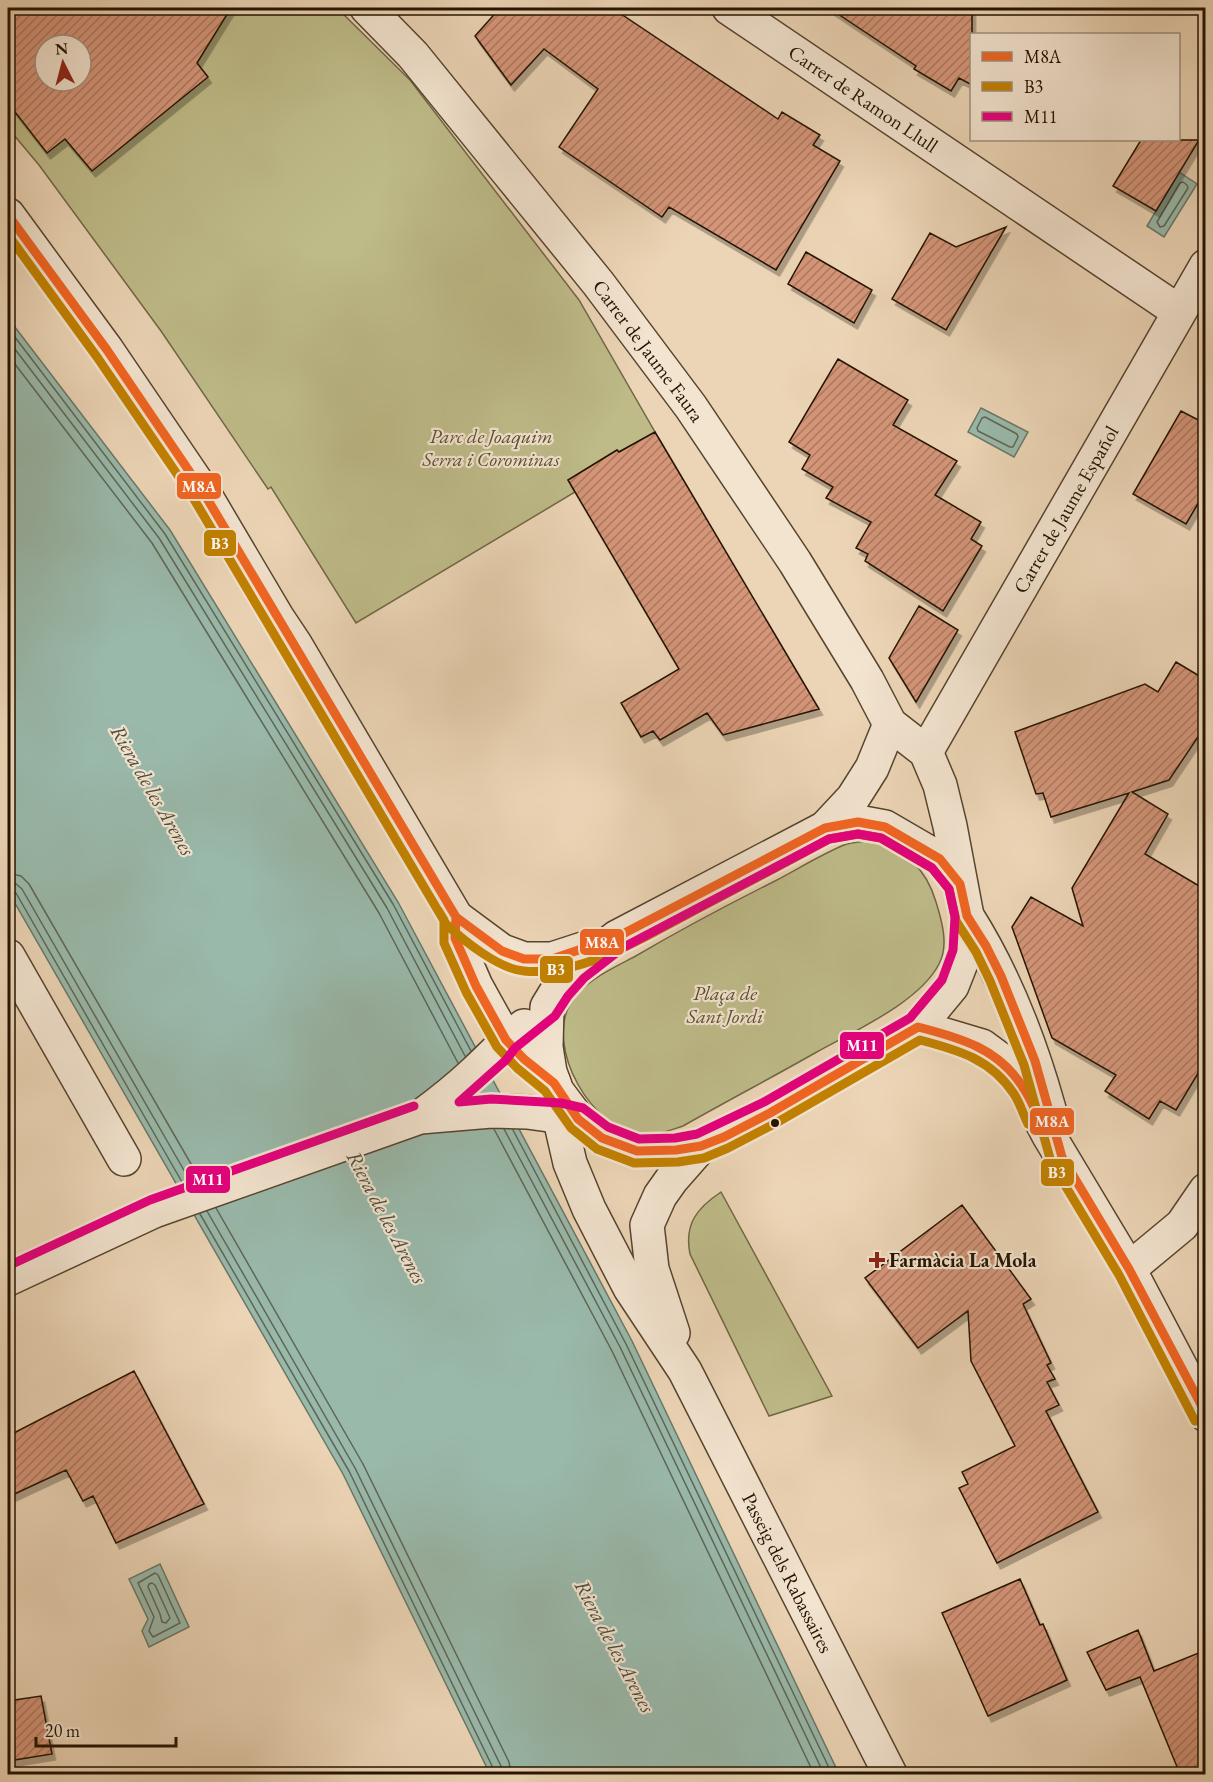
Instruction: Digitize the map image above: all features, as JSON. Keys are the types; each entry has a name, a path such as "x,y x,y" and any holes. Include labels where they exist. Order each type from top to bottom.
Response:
{"street":[{"name":"Carrer de Jaume Faura","path":"367,8 413,55 598,283 691,407 795,562 867,680 890,724 926,752 940,785 960,884"},
{"name":"Carrer de Ramon Llull","path":"729,8 1178,311"},
{"path":"8,215 107,350 202,490 456,917 502,951 524,959 552,959 617,937 825,828 858,822 885,827 940,860 960,884 968,916 986,946 1017,1013 1035,1061 1062,1157"},
{"name":"Carrer de Jaume Español","path":"926,752 1206,266"},
{"path":"825,828 853,798 872,768 890,724"},
{"path":"456,917 455,938 502,1045 524,1059 555,1104 602,1138 637,1151 676,1150 701,1146 770,1113 918,1027 952,986 960,969 965,952 968,916"},
{"path":"420,1117 453,1091 547,1007 558,989 576,969 617,937"},
{"path":"8,956 124,1159"},
{"path":"547,1007 546,1047 555,1104"},
{"path":"918,1027 982,1046 1005,1063 1023,1086 1062,1157 1129,1269 1206,1414"},
{"path":"8,1279 154,1211 420,1117 491,1112 555,1104"},
{"name":"Passeig dels Rabassaires","path":"555,1104 570,1163 589,1209 630,1288 685,1371 890,1774"},
{"name":"Passeig dels Rabassaires","path":"685,1371 652,1269 648,1225 660,1196 701,1146"},
{"path":"1129,1269 1182,1225 1206,1190"}],"green space":[{"name":"Parc de Joaquim Serra i Corominas","path":"8,8 337,8 410,80 579,300 655,432 619,452 617,450 568,480 575,492 356,623 271,487 268,489 161,331 39,165 8,128"},
{"name":"Plaça de Sant Jordi","path":"871,840 904,855 920,870 932,890 938,909 944,933 942,957 929,978 916,991 901,1004 865,1026 683,1126 659,1134 644,1135 625,1130 607,1119 591,1103 578,1084 569,1063 564,1041 564,1021 571,1002 583,988 608,971 826,853 847,844"},
{"path":"721,1192 832,1396 769,1416 690,1254 689,1234 694,1218 705,1204"}],"water":[{"path":"1179,172 1197,184 1164,237 1147,226"},
{"name":"Riera de les Arenes","path":"8,318 170,530 398,902 632,1341 839,1774 490,1774 343,1474 8,891"},
{"path":"981,408 1028,432 1014,457 968,432"},
{"path":"160,1564 189,1627 149,1647 142,1631 148,1619 129,1579"}],"building":[{"path":"8,8 231,8 197,63 208,77 92,171 65,139 47,153 8,103"},
{"path":"500,8 612,8 778,119 782,112 820,135 813,145 840,161 776,270 669,207 662,217 559,147 598,89 544,49 511,85 475,36"},
{"path":"829,8 972,8 970,84 959,78 951,91 914,69 916,66"},
{"path":"1199,140 1156,211 1113,186 1140,141"},
{"path":"1006,227 946,330 892,299 930,233 956,247"},
{"path":"806,252 872,290 854,323 788,284"},
{"path":"838,359 908,400 893,425 957,461 935,495 981,522 971,539 982,546 943,611 865,561 868,554 856,548 871,522 826,498 833,487 802,469 810,455 789,442"},
{"path":"1181,411 1206,424 1206,490 1186,524 1133,494"},
{"path":"655,432 819,709 723,735 707,713 660,740 653,731 641,737 621,703 679,669 568,480 617,450 619,452"},
{"path":"919,606 958,630 916,702 889,658"},
{"path":"1176,662 1206,680 1206,725 1169,780 1132,792 1168,814 1145,854 1206,890 1206,1060 1176,1110 1160,1101 1149,1119 1105,1091 1116,1075 1052,1038 1012,927 1031,897 1083,926 1072,888 1129,793 1051,817 1043,793 1036,794 1015,732 1145,684 1158,692"},
{"path":"962,1205 1031,1299 1023,1304 1051,1363 1047,1365 1055,1379 1047,1382 1059,1405 1046,1411 1098,1512 997,1563 959,1488 968,1484 962,1472 1015,1446 971,1361 968,1311 918,1348 865,1278"},
{"path":"134,1371 204,1504 116,1543 93,1496 83,1501 66,1470 8,1497 8,1436"},
{"path":"1020,1579 1040,1625 1043,1624 1067,1680 988,1716 942,1613"},
{"path":"1138,1630 1154,1671 1206,1650 1206,1774 1180,1774 1140,1677 1106,1690 1087,1652"},
{"path":"41,1696 52,1754 8,1761 8,1701"}],"transit line":[{"name":"M8A","path":"8,215 107,350 202,490 456,917 502,951 524,959 552,959 617,937 825,828 858,822 885,827 940,859 960,884 967,916 1001,976 1035,1061 1062,1157 1129,1269 1206,1414"},
{"name":"B3","path":"8,235 97,357 192,496 446,924 482,953 504,965 524,971 547,971 594,960 640,940 829,839 858,834 881,838 932,868 949,889 956,921 976,952 990,981 1024,1065 1051,1162 1119,1275 1195,1421"},
{"name":"M11","path":"858,834 881,838 932,868 949,889 955,917 953,950 942,980 910,1018 764,1102 697,1134 675,1138 639,1139 608,1127 583,1108 561,1103 491,1099 459,1102 506,1060 515,1048 555,1016 584,978 624,947 829,839 858,834"},
{"name":"M8A","path":"448,904 456,917 455,938 476,986 506,1040 524,1059 554,1083 578,1119 602,1138 637,1151 676,1150 701,1146 724,1137 770,1113 918,1027 978,1047 1003,1064 1026,1092 1039,1118"},
{"name":"B3","path":"438,910 444,920 444,943 466,992 497,1047 517,1068 545,1091 571,1128 597,1149 634,1163 678,1162 704,1158 728,1148 920,1040 960,1052 995,1072 1014,1094 1028,1124"},
{"name":"M11","path":"8,1266 150,1200 414,1106"}],"place":[{"name":"Farmàcia La Mola","path":"877,1260"}]}
